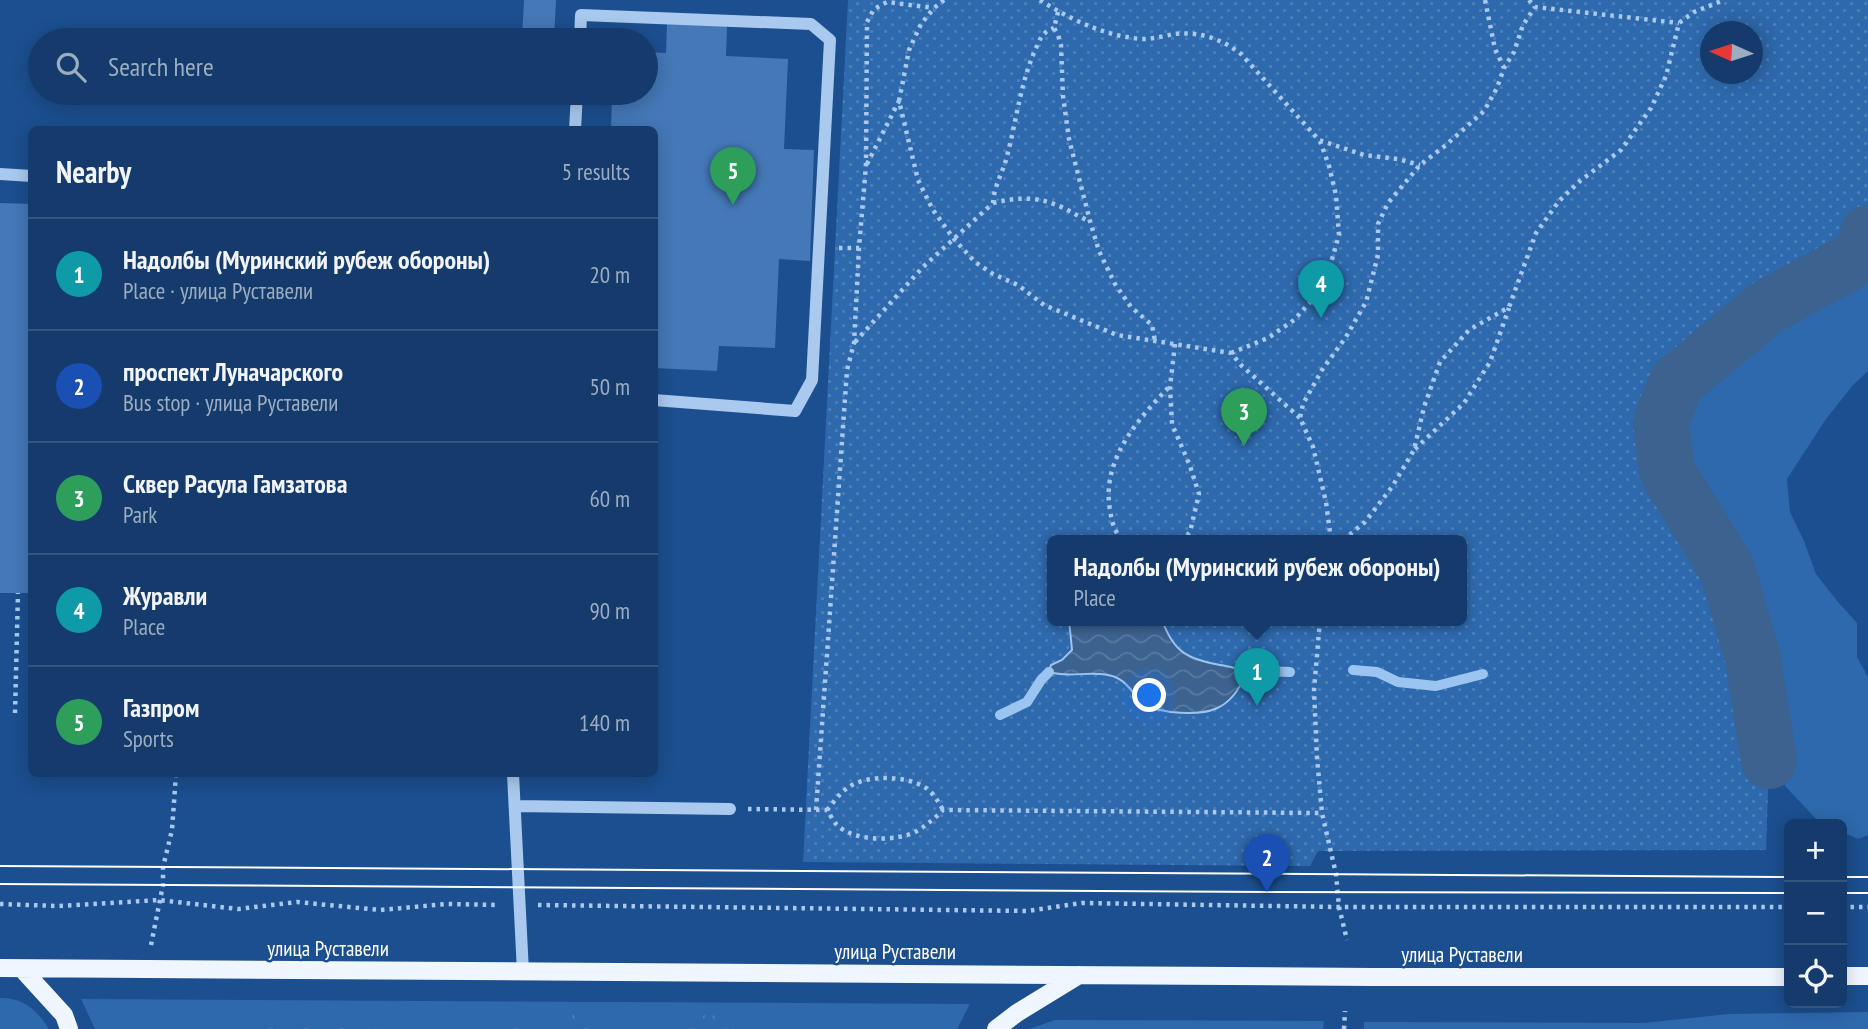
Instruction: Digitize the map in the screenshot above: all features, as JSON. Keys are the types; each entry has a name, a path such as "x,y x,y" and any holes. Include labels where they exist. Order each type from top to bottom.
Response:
{"main road":[{"name":"улица Руставели","path":"0,968 1784,977"},
{"path":"22,969 64,1015 69,1029"},
{"path":"996,1029 1079,975"},
{"path":"1847,976 1868,976"}],"lane":[{"path":"580,28 581,15 811,24 830,40 812,380 795,411 658,400"},
{"path":"575,126 576,105"},
{"path":"0,174 28,176"},
{"path":"513,777 523,972"},
{"path":"516,806 730,809"}],"path":[{"path":"866,165 899,101 909,50 921,24 933,8 944,0"},
{"path":"899,101 918,180 933,210 975,262 1018,285 1044,305 1116,335 1231,353 1268,338 1294,320 1324,287 1339,234 1336,195 1319,140 1241,54 1227,43 1208,36 1178,34 1146,39 1112,35 1058,12 1040,0"},
{"path":"1485,0 1495,49 1504,68"},
{"path":"1529,0 1535,7 1679,23"},
{"path":"1349,535 1365,522 1392,487 1414,450 1464,403 1490,362 1536,233 1559,201 1620,150 1651,108 1666,76 1679,23 1694,12 1724,0"},
{"path":"816,810 847,370 854,343 866,165 867,22 874,9 887,2 933,8"},
{"path":"1300,418 1303,404 1322,370 1346,337 1366,302 1378,255 1378,224 1388,203 1420,165 1484,111 1514,52 1523,25 1535,7"},
{"path":"1058,12 1054,28 1061,46 1062,96 1069,139 1090,221 1099,251 1115,284 1131,307 1152,325 1156,341"},
{"path":"993,202 994,189 1006,161 1029,65 1040,39 1046,31 1054,28"},
{"path":"1319,140 1364,155 1420,165"},
{"path":"854,343 923,267 993,202 1038,199 1056,204 1090,221"},
{"path":"1414,450 1424,407 1440,362 1469,330 1509,307"},
{"path":"1175,344 1170,387 1172,424 1199,494 1187,535"},
{"path":"1231,353 1300,418 1313,447 1326,502 1330,535"},
{"path":"1118,535 1113,528 1107,495 1115,460 1128,435 1170,387"},
{"path":"15,713 18,593"},
{"path":"1319,626 1314,690 1317,758 1322,813 1336,874 1339,907 1348,940"},
{"path":"147,970 163,885 163,867 172,830 176,777"},
{"path":"730,809 827,810 846,789 865,780 883,778 905,780 924,786 943,810"},
{"path":"827,810 836,825 849,832 882,839 914,833 930,823 943,810 1322,813"},
{"path":"1082,903 1339,907 1784,907"},
{"path":"1847,907 1868,907"},
{"path":"1344,1029 1345,1011"}],"green space":[{"path":"848,0 1868,0 1868,233 1865,254 1766,308 1677,382 1661,421 1667,471 1727,569 1753,658 1769,761 1766,850 1318,851 1310,866 803,862"},
{"path":"1868,260 1868,371 1826,419 1787,479 1790,512 1816,574 1857,623 1857,657 1868,677 1868,835 1858,839 1847,834 1847,819 1816,819 1785,786 1775,749 1762,657 1735,565 1674,465 1672,425 1685,390 1774,318"},
{"path":"0,998 16,1000 29,1006 49,1029 0,1029"},
{"path":"81,999 970,1004 957,1029 95,1029"},
{"path":"1868,1012 1868,1029 1364,1029 1364,1022 1644,1023 1729,1014"},
{"path":"573,1015 587,1015 596,1024 596,1029 559,1029"},
{"path":"692,1015 727,1016 743,1026 743,1029 686,1029"},
{"path":"511,1018 524,1020 536,1029 496,1029"},
{"path":"1055,1020 1324,1021 1323,1029 1029,1029"},
{"path":"256,1026 387,1029 241,1029"}],"water":[{"path":"1070,626 1165,626 1172,640 1184,653 1199,660 1239,670 1245,675 1233,697 1225,704 1207,712 1168,712 1145,704 1125,683 1115,677 1049,672 1051,665 1062,660 1072,650"}],"building":[{"path":"524,0 556,0 555,28 523,28"},
{"path":"667,24 727,26 726,56 788,59 784,149 814,150 810,261 779,259 775,348 719,346 717,371 658,368 658,126 611,126 612,105 658,105 658,53 666,53"},
{"path":"0,203 28,204 28,593 0,593"}],"waterway":[{"path":"1769,761 1753,658 1727,569 1667,471 1661,421 1677,382 1766,308 1865,254 1868,233"},
{"path":"1353,670 1377,672 1398,682 1436,686 1483,674"},
{"path":"1245,675 1262,671 1290,672"},
{"path":"1000,715 1027,702 1049,672"}],"tram line":[{"path":"0,866 1784,877"},
{"path":"1847,877 1868,877"},
{"path":"0,884 1784,893"},
{"path":"1847,893 1868,893"}],"place":[{"name":"Газпром","path":"733,205"},
{"name":"Журавли","path":"1321,318"},
{"name":"Сквер Расула Гамзатова","path":"1244,446"},
{"name":"Надолбы (Муринский рубеж обороны)","path":"1257,706"},
{"name":"проспект Луначарского","path":"1267,892"}]}
